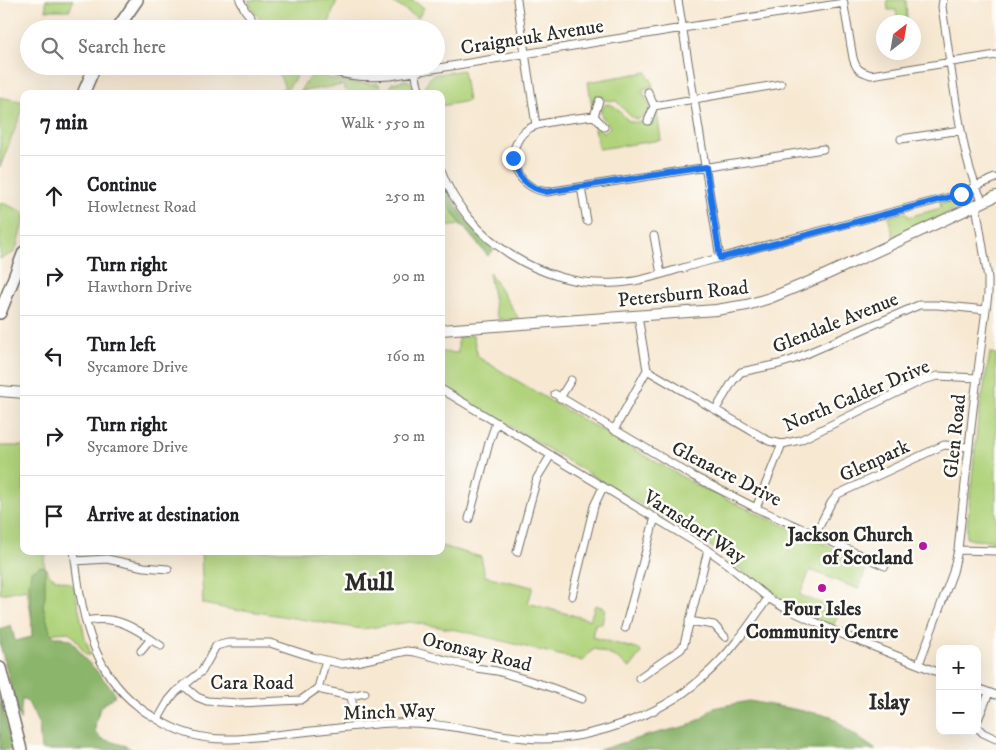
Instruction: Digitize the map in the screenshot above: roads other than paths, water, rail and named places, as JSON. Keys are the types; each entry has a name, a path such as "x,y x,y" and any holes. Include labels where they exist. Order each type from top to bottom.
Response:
{"main road":[{"path":"123,20 137,0"},
{"path":"84,90 90,75"},
{"name":"Petersburn Road","path":"445,330 716,310 747,305 770,298 823,276 996,196"},
{"path":"0,313 20,262"},
{"path":"0,391 20,393"},
{"path":"0,668 22,750"}],"street":[{"path":"240,0 253,20"},
{"path":"517,0 536,125"},
{"path":"678,0 720,258"},
{"name":"Glen Road","path":"919,664 953,572 958,550 968,448 988,294 980,204 976,186 971,175 961,130 942,7 943,0"},
{"path":"843,1 855,66 861,72 870,75 996,55"},
{"name":"Craigneuk Avenue","path":"445,67 843,1"},
{"name":"Craigneuk Avenue","path":"346,75 361,77 396,75"},
{"path":"416,75 419,90"},
{"path":"654,106 782,84"},
{"path":"648,92 654,106 648,121"},
{"path":"594,116 599,101"},
{"path":"594,116 536,125 524,131 513,152 514,164 519,176 529,185 540,191 547,192 819,149 817,159"},
{"path":"594,116 604,127"},
{"path":"901,139 961,130"},
{"path":"445,180 471,220 500,249 529,266 550,274 573,280 617,283 646,279 961,194 996,178"},
{"path":"581,187 587,221"},
{"path":"654,236 661,274"},
{"name":"Glendale Avenue","path":"716,409 733,381 742,372 792,360 918,305 986,310"},
{"path":"614,430 647,370 638,316"},
{"name":"North Calder Drive","path":"647,370 769,441 782,444 800,440 923,380 938,376 977,378"},
{"name":"Glenacre Drive","path":"571,380 557,396 691,475 756,508 885,566"},
{"name":"Varnsdorf Way","path":"445,393 708,550 768,598 785,608 936,671"},
{"path":"469,518 488,443 496,422"},
{"path":"756,508 782,444"},
{"name":"Glenpark","path":"815,535 830,503 838,494 944,445 968,448"},
{"path":"517,552 538,478 551,455"},
{"path":"572,596 594,506 603,487"},
{"path":"625,628 655,517"},
{"path":"639,678 681,649 684,644 708,550"},
{"path":"958,550 996,551"},
{"name":"Minch Way","path":"74,555 79,589 90,637 104,668 116,685 138,707 164,724 202,737 230,740 397,722 420,722 456,726 527,738 559,738 586,735 611,728 653,711 692,687 731,649 768,598"},
{"path":"75,561 107,559 144,567 168,569"},
{"path":"86,621 103,619 124,623 139,630 161,646"},
{"path":"689,621 714,625 725,637"},
{"path":"141,651 151,639"},
{"name":"Oronsay Road","path":"183,685 202,670 216,646 228,643 270,643 342,664 407,651 415,652 476,668 498,671 582,699"},
{"path":"318,688 326,660"},
{"path":"158,720 169,700 183,685"},
{"name":"Cara Road","path":"183,685 198,697 208,701 239,703 301,700 318,688 351,696 365,693"},
{"path":"981,690 993,694 981,715"},
{"path":"351,696 353,707"},
{"path":"981,731 996,738"}],"place":[{"name":"Jackson Church of Scotland","path":"923,546"},
{"name":"Four Isles Community Centre","path":"822,588"}],"district":[{"name":"Mull","path":"369,581"},
{"name":"Islay","path":"889,702"}]}
